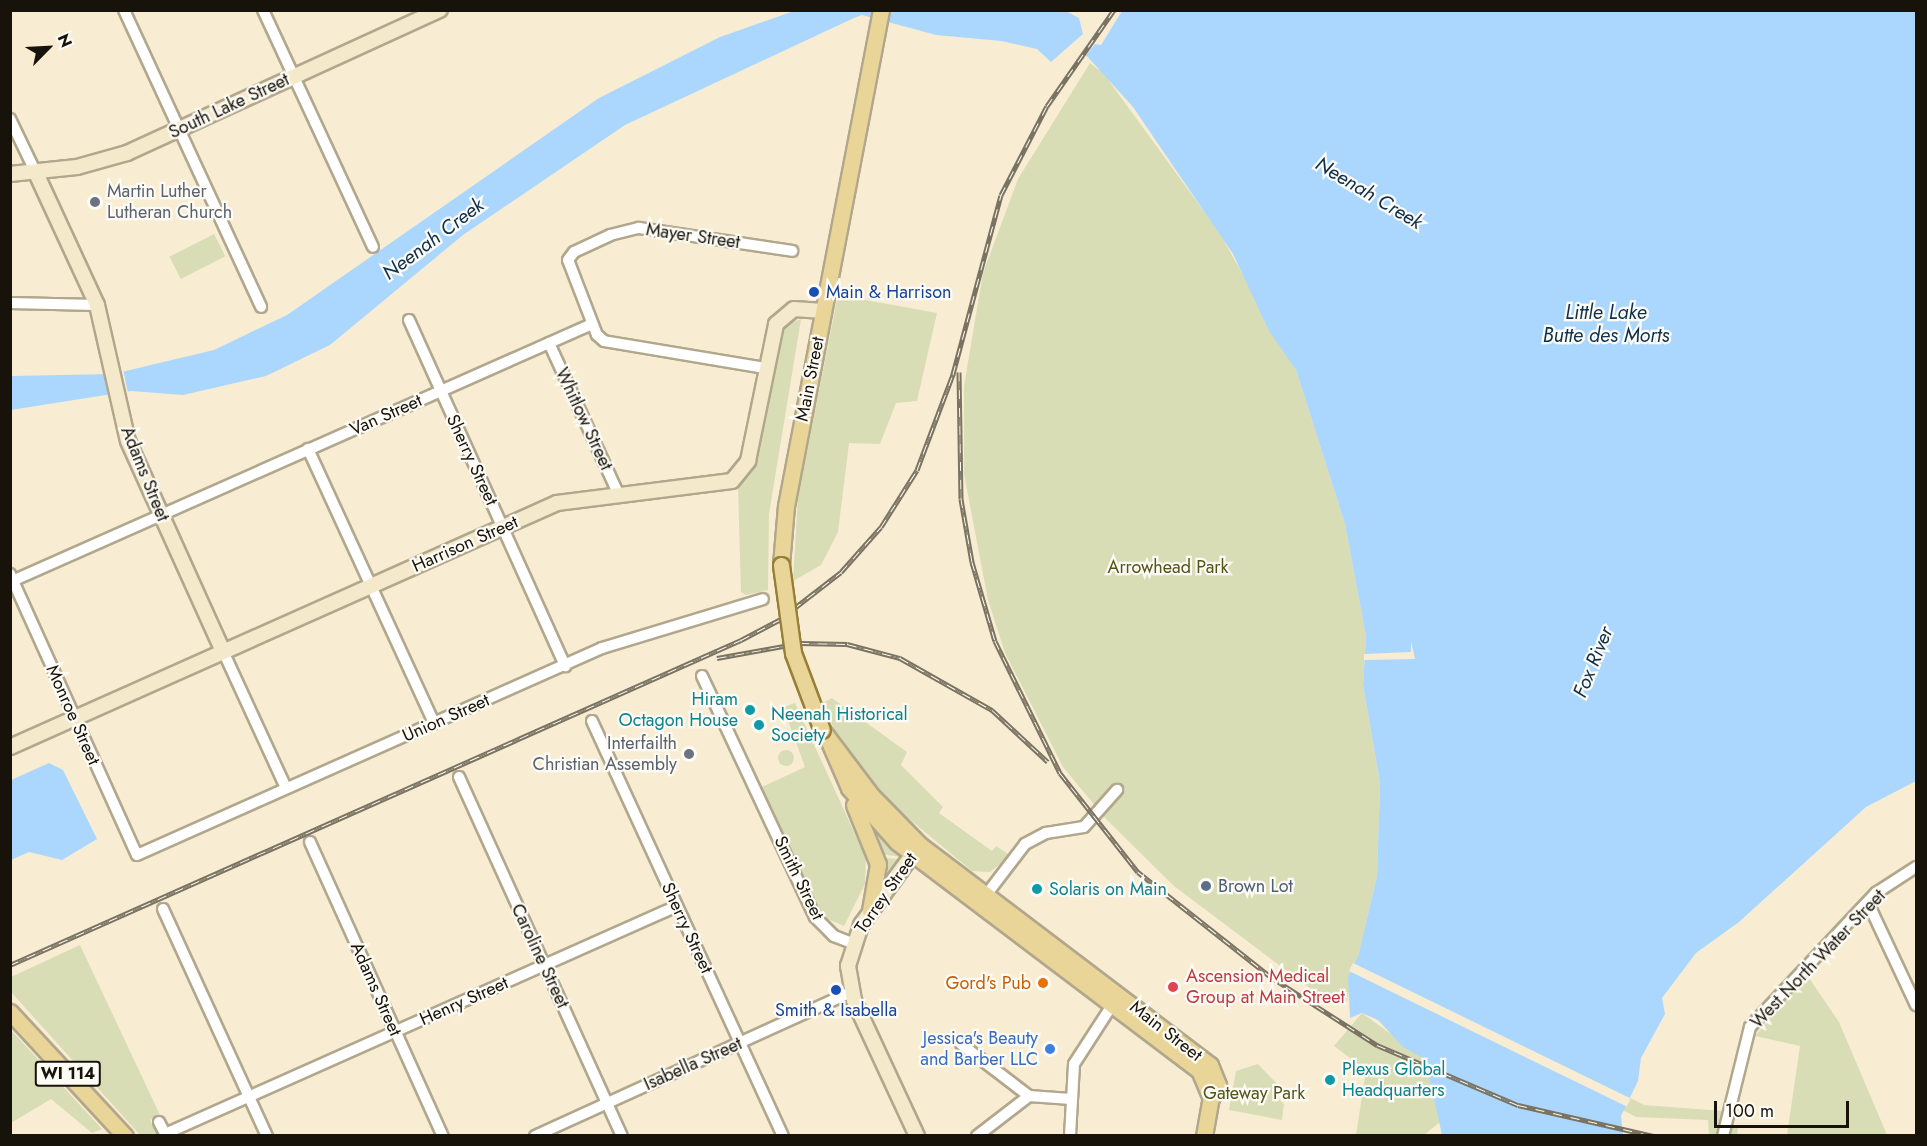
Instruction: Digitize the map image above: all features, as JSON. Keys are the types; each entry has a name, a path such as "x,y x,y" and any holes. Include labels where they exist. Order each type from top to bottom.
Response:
{"main road":[{"name":"Main Street","path":"880,16 786,506 781,565 793,653 822,730 849,788 916,850 1116,999 1210,1065 1218,1085 1211,1098 1204,1136"},
{"name":"Main Street","path":"830,744 916,850"},
{"path":"849,788 877,856 870,911"},
{"name":"WI 114","path":"10,1012 125,1136"}],"street":[{"path":"124,10 261,306"},
{"path":"263,10 373,247"},
{"name":"South Lake Street","path":"10,174 36,173 103,161 180,129 440,10"},
{"name":"Adams Street","path":"10,118 97,305 128,441 286,788"},
{"name":"Mayer Street","path":"592,324 568,262 574,252 639,228 792,251"},
{"path":"10,303 97,305"},
{"name":"Harrison Street","path":"10,747 557,503 726,483 738,477 748,460 765,368 779,318 794,309 823,310"},
{"name":"Sherry Street","path":"409,320 565,666"},
{"path":"592,324 604,341 765,368"},
{"name":"Van Street","path":"11,579 592,324"},
{"name":"Whitlow Street","path":"549,343 619,495"},
{"path":"308,449 434,723"},
{"name":"Monroe Street","path":"11,579 136,855"},
{"name":"Union Street","path":"136,855 624,639 763,599"},
{"name":"Smith Street","path":"702,676 815,917 834,936 852,943"},
{"name":"Sherry Street","path":"592,721 783,1136"},
{"name":"Caroline Street","path":"459,777 622,1136"},
{"path":"983,900 1025,844 1046,833 1084,827 1117,790"},
{"name":"Adams Street","path":"310,842 443,1136"},
{"name":"Torrey Street","path":"852,943 870,911 916,850"},
{"name":"West North Water Street","path":"1723,1136 1750,1027 1868,903 1917,867"},
{"path":"1868,903 1917,1005"},
{"name":"Henry Street","path":"159,1122 165,1134 677,906"},
{"path":"163,909 267,1136"},
{"path":"852,943 852,992 917,1136"},
{"name":"Isabella Street","path":"535,1136 852,992"},
{"path":"1070,1136 1074,1064 1116,999"},
{"path":"961,1044 1029,1096 1071,1099"},
{"path":"977,1136 1029,1096"}],"green space":[{"name":"Arrowhead Park","path":"1142,11 1109,81 1219,232 1296,370 1345,524 1366,635 1363,685 1380,783 1377,876 1358,958 1644,1105 1723,1111 1720,1124 1738,1128 1737,1135 1709,1135 1708,1120 1636,1117 1353,969 1347,1001 1331,1004 1174,886 1106,819 1063,767 1005,653 988,600 964,474 964,386 983,273 1018,179 1090,63 1099,70"},
{"path":"214,234 225,256 181,279 169,257"},
{"path":"838,295 937,313 917,401 896,403 880,444 849,443 838,532 821,565 793,581 798,496"},
{"path":"801,319 769,514 768,590 746,595 741,592 738,487 754,460 782,326"},
{"path":"832,698 907,752 901,765 943,807 939,813 992,851 996,846 1008,854 1003,862 990,872 972,871 874,790 835,731 822,703"},
{"path":"795,703 866,858 865,884 844,926 823,917 762,787 805,767 783,707"},
{"path":"783,750 789,750 794,758 792,764 783,766 778,761 778,755"},
{"path":"872,827 901,855 901,857 881,854"},
{"path":"882,858 899,859 881,880"},
{"path":"80,945 160,1115 150,1120 157,1135 140,1135 11,992 11,977"},
{"path":"1807,975 1839,1022 1887,1135 1787,1135 1800,1046 1755,1036"},
{"path":"1362,1013 1425,1059 1440,1122 1424,1135 1356,1135 1366,1070 1334,1046"},
{"path":"10,1030 102,1129 92,1133 51,1099 11,1123"},
{"name":"Gateway Park","path":"1258,1064 1280,1087 1276,1097 1284,1104 1282,1120 1229,1110 1236,1071"}],"water":[{"name":"Neenah Creek","path":"1064,10 1079,18 1083,34 1051,62 1037,49 1001,41 936,35 862,15 854,18 625,125 463,235 330,345 266,376 183,395 131,391 11,410 11,376 113,374 214,350 287,315 599,98 720,37 794,11"},
{"name":"Little Lake Butte des Morts","path":"1122,11 1916,11 1916,781 1866,807 1739,922 1696,953 1662,998 1665,1014 1641,1058 1638,1081 1621,1116 1623,1135 1442,1135 1425,1059 1403,1047 1378,1020 1362,1013 1350,1018 1348,977 1358,957 1377,876 1380,783 1363,685 1366,636 1345,524 1296,370 1269,331 1233,254 1133,107 1086,55 1095,44 1101,45"},
{"path":"49,763 63,770 97,839 62,860 29,852 11,860 11,780"}],"pier":[{"path":"123,369 128,393 109,398 103,373"},
{"path":"1411,641 1415,659 1364,660 1364,654 1411,652"},
{"path":"1353,963 1631,1098 1627,1107 1349,971"}],"railway":[{"path":"10,965 741,640 779,620 841,572 881,527 917,470 953,374 1001,195 1047,106 1114,10"},
{"path":"959,372 961,499 972,562 995,641 1060,773 1138,872 1271,977 1377,1045 1518,1105 1653,1136"},
{"path":"717,658 800,643 847,644 900,658 992,710 1048,762"}],"place":[{"name":"Martin Luther Lutheran Church","path":"95,202"},
{"name":"Main & Harrison","path":"814,292"},
{"name":"Hiram Octagon House","path":"750,710"},
{"name":"Neenah Historical Society","path":"759,725"},
{"name":"Interfailth Christian Assembly","path":"689,754"},
{"name":"Brown Lot","path":"1206,886"},
{"name":"Solaris on Main","path":"1037,889"},
{"name":"Gord's Pub","path":"1043,983"},
{"name":"Ascension Medical Group at Main Street","path":"1173,987"},
{"name":"Smith & Isabella","path":"836,990"},
{"name":"Jessica's Beauty and Barber LLC","path":"1050,1049"},
{"name":"Plexus Global Headquarters","path":"1330,1080"}],"water label":[{"name":"Fox River","path":"1593,662"}]}
